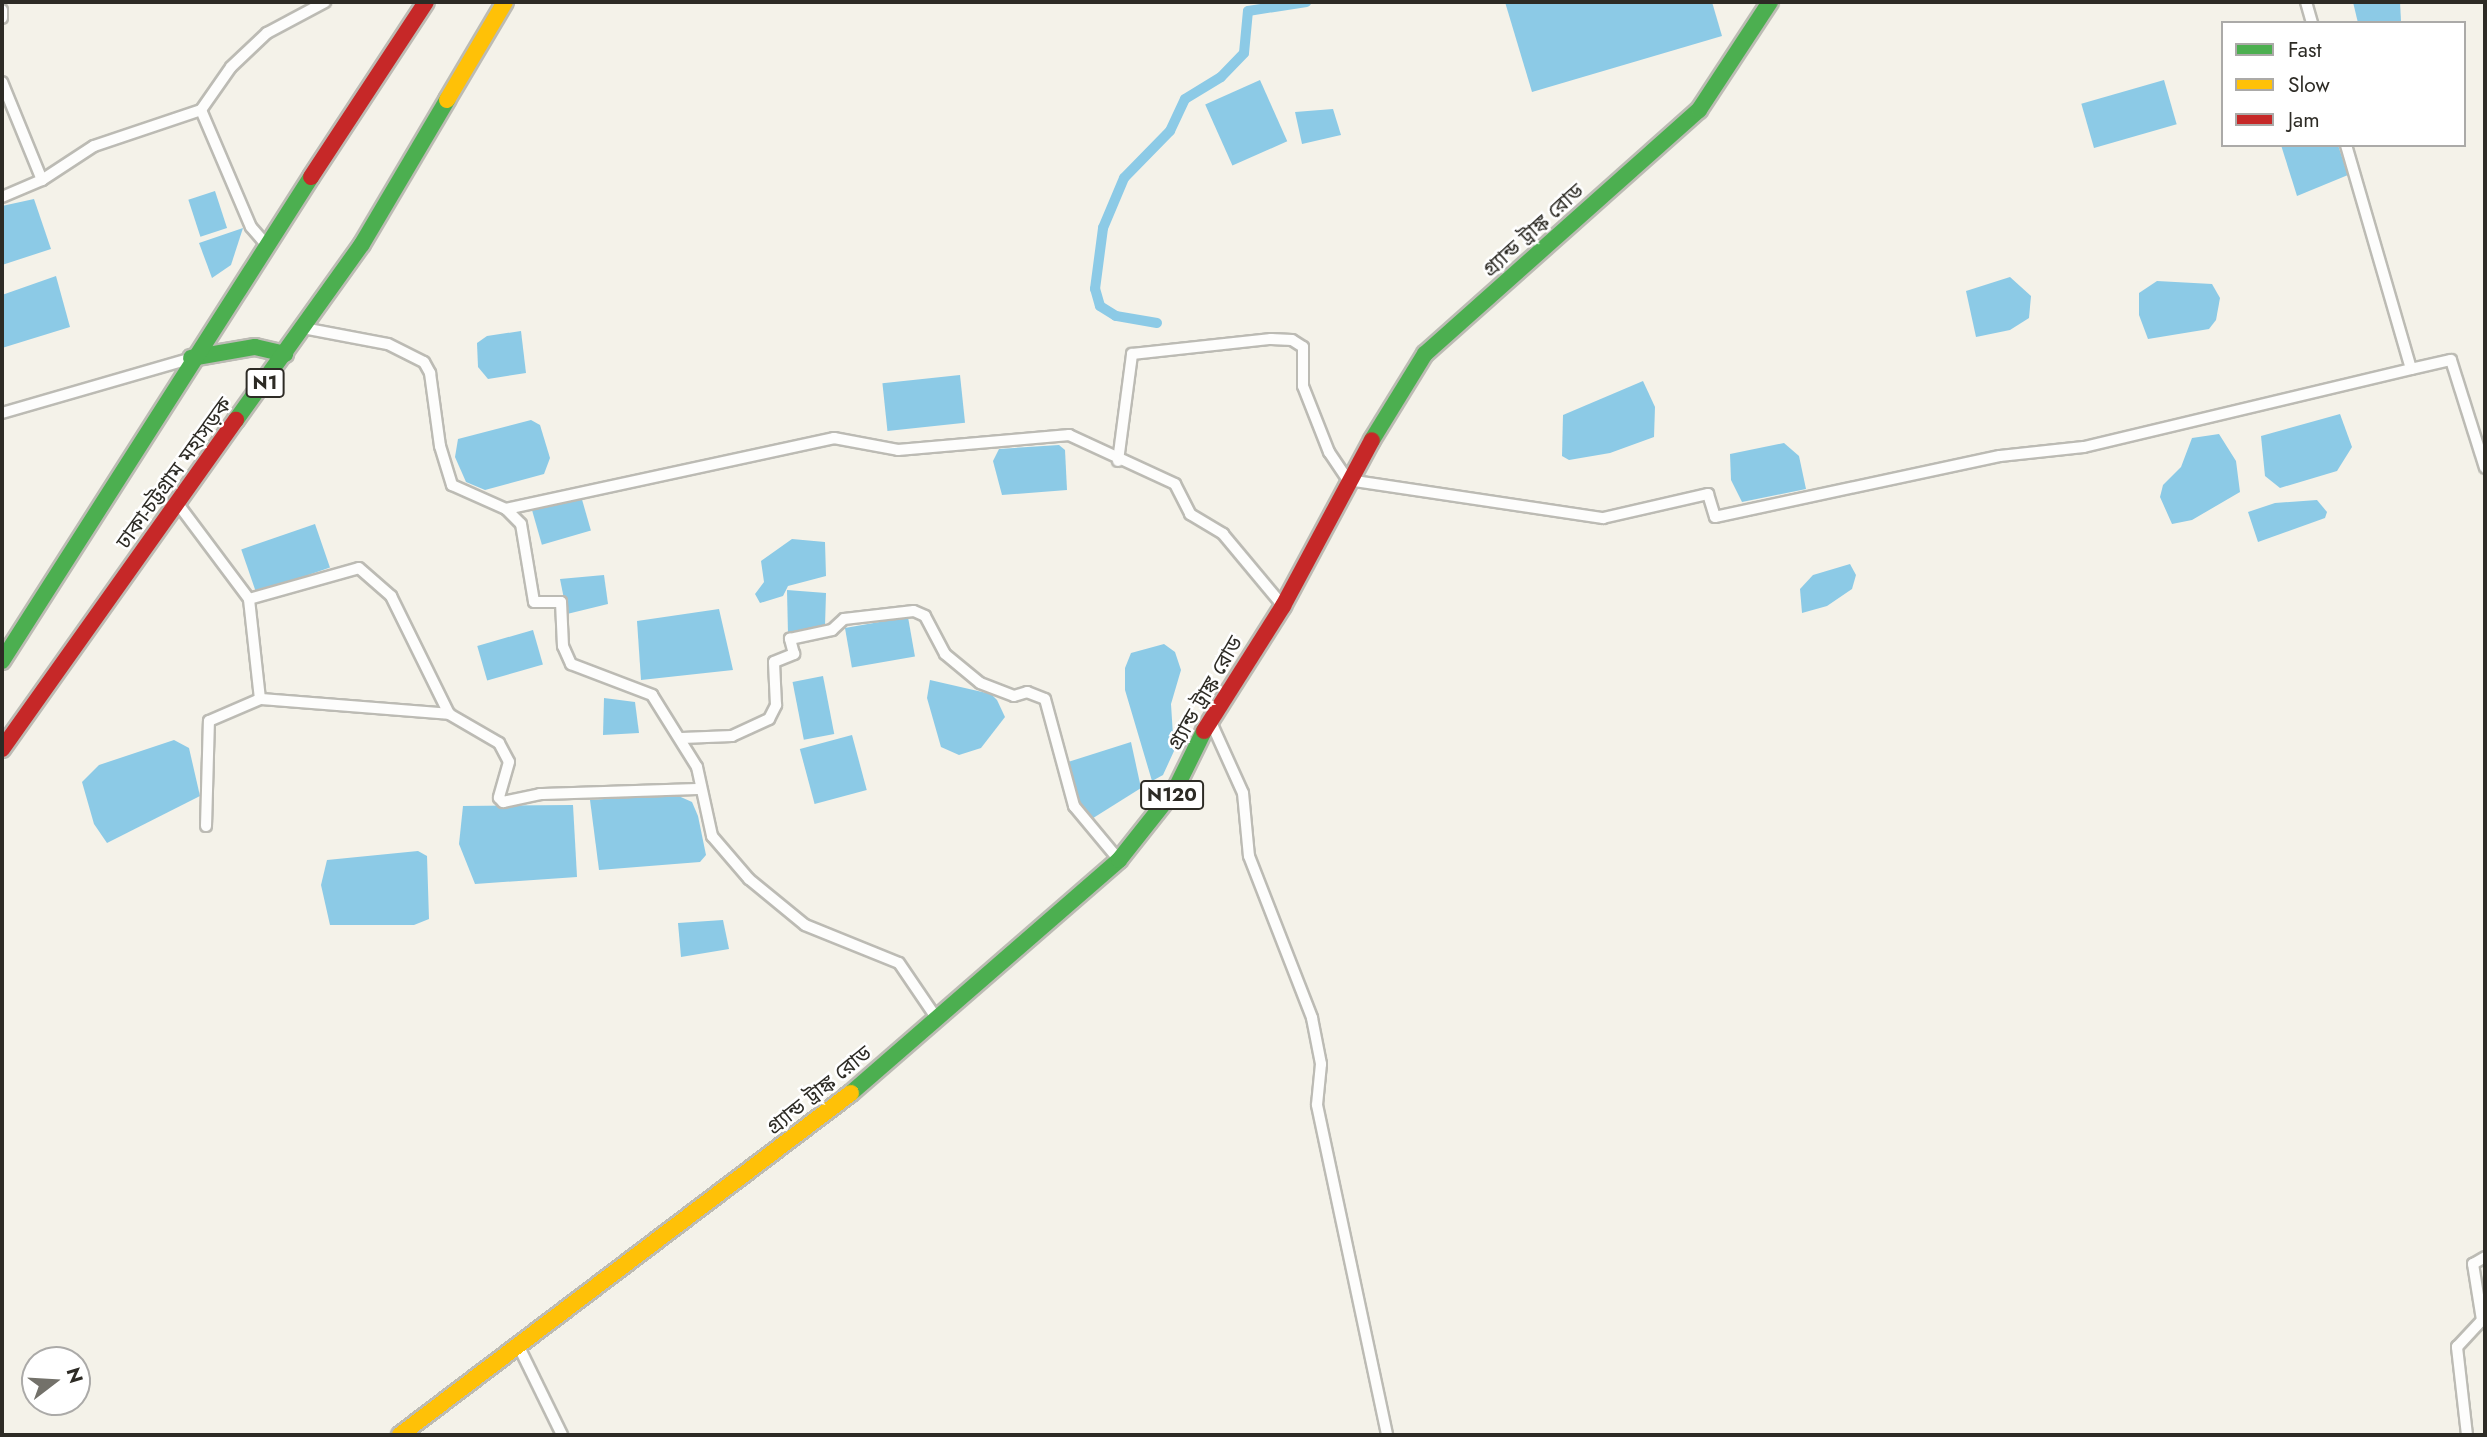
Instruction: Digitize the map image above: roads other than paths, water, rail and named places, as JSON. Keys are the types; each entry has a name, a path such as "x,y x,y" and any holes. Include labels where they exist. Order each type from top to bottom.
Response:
{"highway":[{"name":"ঢাকা-চট্টগ্রাম মহাসড়ক","path":"2,661 191,358 426,2"},
{"name":"ঢাকা-চট্টগ্রাম মহাসড়ক","path":"2,749 303,328 417,157 505,2"},
{"name":"গ্র্যান্ড ট্রাঙ্ক রোড","path":"400,1435 827,1114 1119,860 1176,788 1210,719 1283,606 1348,481 1425,354 1699,110 1770,2"},
{"path":"191,358 255,346 285,354"}],"street":[{"path":"2,197 42,180 94,146 201,110 231,67 267,33 325,2"},
{"path":"2306,2 2311,21"},
{"path":"2,10 2,18"},
{"path":"2,82 42,180"},
{"path":"201,110 251,227 265,243"},
{"path":"2347,147 2411,369"},
{"path":"303,328 388,344 424,362 430,373 440,446 452,485 506,509 521,524 527,545 534,602 561,602 563,646 571,664 652,695 682,738 700,789 712,836 749,879 805,925 899,963 937,1019"},
{"path":"1118,461 1132,354 1293,340 1303,347 1303,386 1311,408 1348,481 1604,518 1708,494 1715,517 2000,456 2084,447 2451,360 2485,468"},
{"path":"2,413 191,358"},
{"path":"506,509 834,438 898,450 1069,435 1118,461 1175,484 1190,514 1223,534 1283,606"},
{"path":"178,504 248,600 260,699"},
{"path":"248,600 359,568 391,596 449,713"},
{"path":"682,738 732,736 769,719 776,705 774,662 794,654 790,639 832,630 844,619 914,611 925,616 945,654 980,683 1014,696 1027,692 1045,699 1074,806 1119,860"},
{"path":"206,826 209,722 260,699 449,713 499,743 509,762 499,798 503,802 540,794 700,789"},
{"path":"1210,719 1244,793 1249,856 1312,1018 1321,1064 1317,1105 1387,1435"},
{"path":"2467,1435 2457,1347 2482,1321 2473,1264 2485,1257"},
{"path":"518,1345 562,1435"}],"water":[{"path":"1505,2 1712,2 1722,36 1532,92"},
{"path":"2353,2 2400,2 2401,21 2358,21"},
{"path":"1260,80 1287,141 1232,166 1205,104"},
{"path":"2164,80 2177,124 2094,148 2081,104"},
{"path":"1333,109 1341,135 1302,144 1295,112"},
{"path":"2282,147 2339,147 2348,175 2297,196"},
{"path":"215,191 227,228 200,237 188,200"},
{"path":"34,199 51,249 2,265 2,206"},
{"path":"243,228 231,265 212,278 199,243"},
{"path":"56,276 70,327 2,348 2,295"},
{"path":"2010,277 2031,296 2029,318 2010,330 1976,337 1966,291"},
{"path":"2157,281 2212,284 2220,298 2216,320 2209,329 2148,339 2139,315 2139,293"},
{"path":"521,331 526,373 488,379 478,367 477,343 487,336"},
{"path":"960,375 965,423 887,431 882,383"},
{"path":"1643,381 1655,407 1654,437 1610,453 1569,460 1562,456 1563,415"},
{"path":"2340,414 2352,447 2337,471 2280,488 2265,476 2261,436"},
{"path":"531,420 540,425 550,458 544,474 485,490 466,482 455,457 458,439"},
{"path":"2219,434 2236,461 2240,492 2192,520 2172,524 2160,497 2163,485 2181,467 2192,438"},
{"path":"1784,443 1799,456 1806,489 1742,502 1731,480 1730,454"},
{"path":"1059,445 1065,450 1067,490 1002,495 993,461 999,449"},
{"path":"581,496 591,531 542,545 532,510"},
{"path":"2317,500 2327,512 2325,518 2258,542 2248,512 2275,503"},
{"path":"315,524 330,567 256,593 241,549"},
{"path":"792,539 825,542 826,576 788,586 783,596 760,603 755,594 764,582 761,561"},
{"path":"1850,564 1856,575 1852,589 1827,606 1802,613 1800,589 1813,575"},
{"path":"604,575 608,604 567,614 560,579"},
{"path":"787,590 826,593 825,626 788,634"},
{"path":"719,609 733,670 641,680 637,621"},
{"path":"908,617 915,656 852,668 845,628"},
{"path":"533,630 543,665 487,681 477,646"},
{"path":"1164,644 1175,652 1181,670 1171,704 1174,751 1163,775 1152,781 1125,690 1125,668 1131,653"},
{"path":"823,676 834,734 804,740 793,682"},
{"path":"930,680 991,694 997,700 1005,717 981,748 959,755 941,747 927,698"},
{"path":"604,698 635,702 639,733 603,735"},
{"path":"852,735 867,790 815,804 800,749"},
{"path":"174,740 189,748 200,796 107,843 94,824 82,782 99,765"},
{"path":"1131,742 1141,788 1090,820 1079,806 1068,762"},
{"path":"674,794 692,802 698,816 706,855 700,862 599,870 590,800"},
{"path":"573,805 577,877 475,884 459,844 463,806"},
{"path":"418,851 427,856 429,919 414,925 330,925 321,885 327,860"},
{"path":"723,920 729,949 681,957 678,923"}],"waterway":[{"path":"1157,323 1116,316 1100,306 1095,289 1103,228 1124,178 1170,131 1185,99 1221,77 1244,53 1248,11 1306,2"}]}
